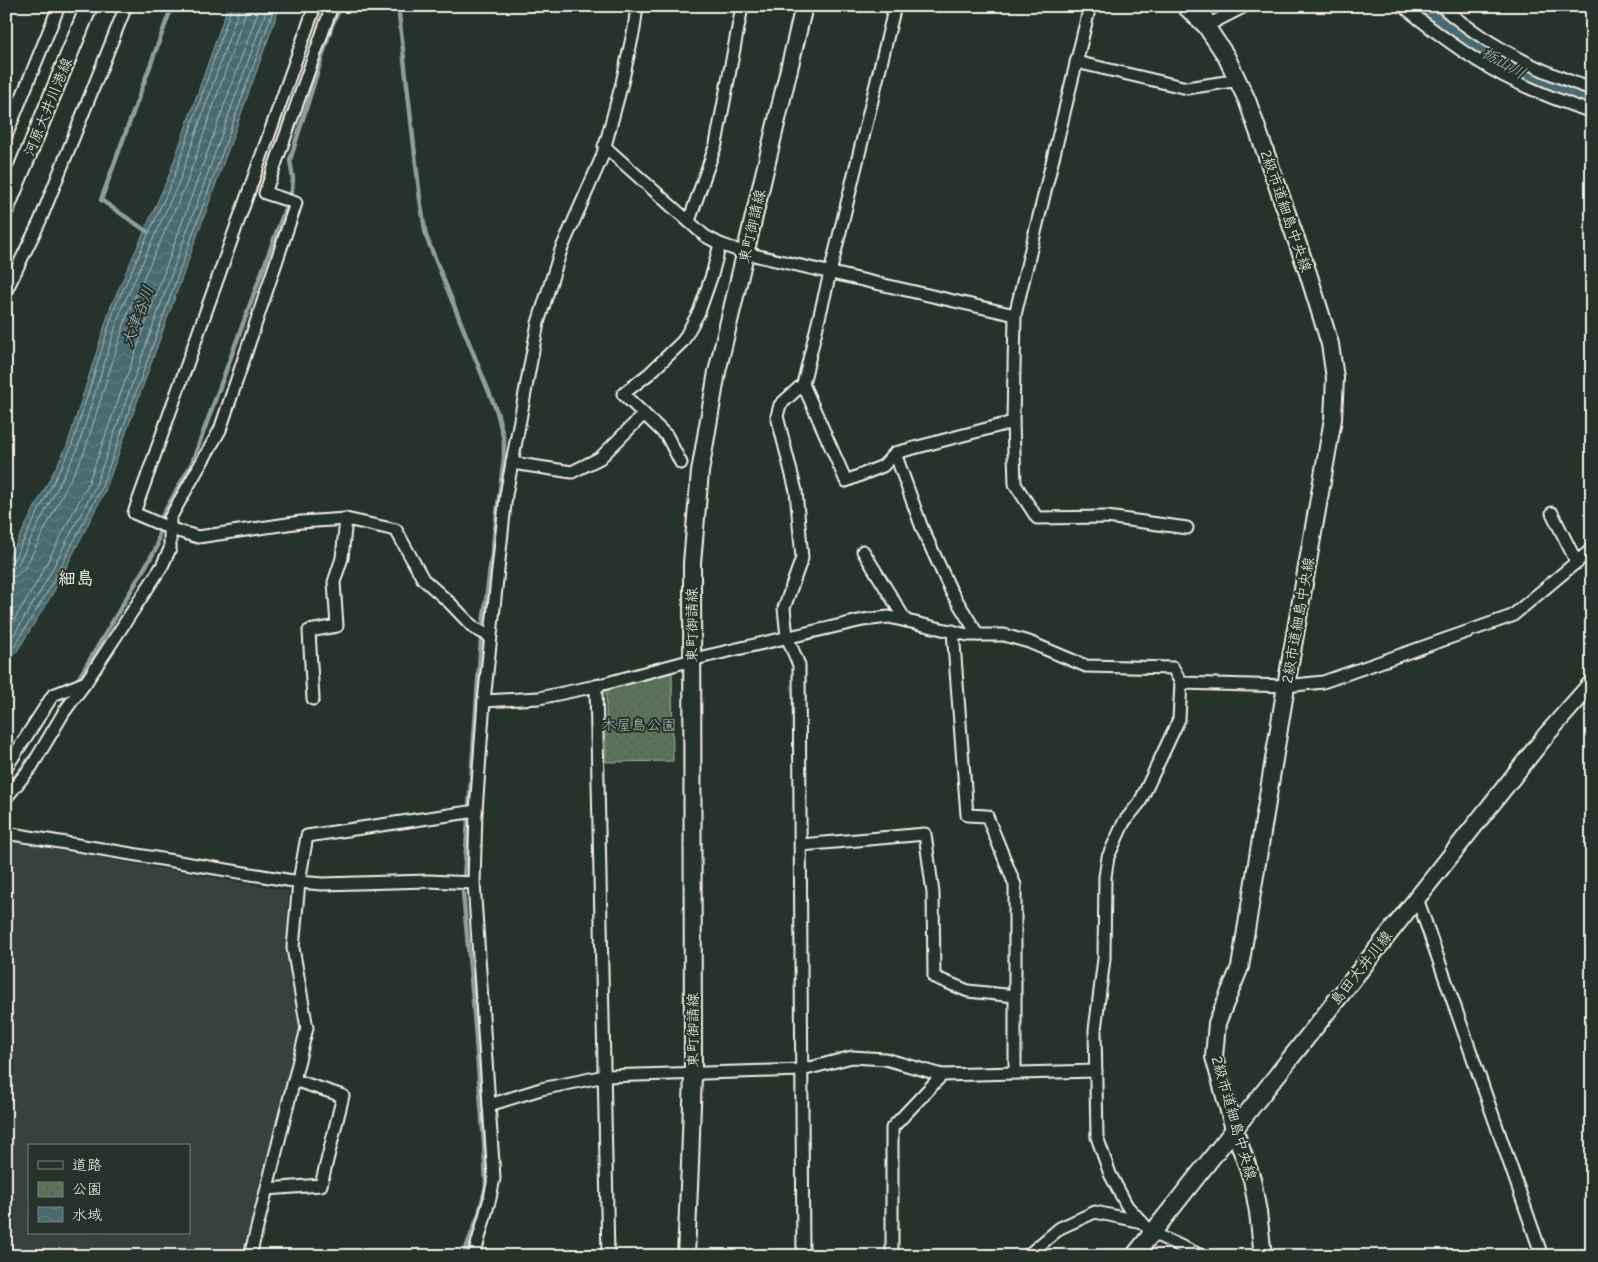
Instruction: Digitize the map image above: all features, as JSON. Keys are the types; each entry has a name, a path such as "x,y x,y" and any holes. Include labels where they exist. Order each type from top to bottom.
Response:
{"street":[{"path":"6,136 59,6"},
{"name":"河原大井川港線","path":"6,208 89,6"},
{"path":"6,291 40,221 126,6"},
{"path":"315,6 134,513 171,529 198,536 301,522 346,519 396,530 423,579 474,628 490,636"},
{"path":"265,193 332,6"},
{"path":"474,1256 494,1178 474,883 476,811 484,701 506,495 538,323 561,250 602,157 622,82 634,29 637,6"},
{"path":"689,221 716,144 741,12 740,6"},
{"name":"東町御請線","path":"686,1256 693,1074 692,563 700,472 717,372 804,6"},
{"path":"803,1256 799,665 787,637 784,608 802,558 796,491 777,416 780,405 803,384 895,6"},
{"path":"1090,6 1015,316 1013,422 1015,484 1037,518 1107,517 1187,528"},
{"name":"2級市道細島中央線","path":"1185,6 1208,25 1239,80 1308,273 1330,344 1335,378 1333,419 1286,686 1240,967 1217,1023 1214,1057 1234,1129 1252,1179 1263,1256"},
{"path":"1202,6 1208,25 1245,6"},
{"path":"1403,6 1473,58 1512,80 1547,96 1592,112"},
{"path":"1441,6 1489,42 1506,52 1532,65 1592,89"},
{"path":"1076,62 1187,88 1239,80"},
{"path":"604,146 705,236 720,244 745,253 1015,316"},
{"path":"6,798 32,766 64,712 86,682 162,566 170,549 170,518 220,430 296,203 250,187"},
{"path":"681,463 666,436 623,394 650,373 684,341 699,312 712,275 720,244"},
{"path":"803,384 846,481 883,466 895,453 1013,422"},
{"path":"512,463 572,472 600,458 644,414"},
{"path":"895,453 922,528 938,564 951,591 978,635"},
{"path":"1552,513 1577,563"},
{"path":"313,699 309,631 337,626 334,582 342,558 346,519"},
{"path":"1181,683 1286,686 1323,682 1512,616 1592,550"},
{"path":"863,551 906,621"},
{"path":"484,701 539,698 596,686 692,659 787,637 863,620 889,617 968,635 1004,635 1086,666 1173,668 1181,683 1179,719 1140,802 1124,822 1108,857 1104,877 1104,959 1090,1035 1096,1071 1097,1138 1110,1174 1127,1206 1147,1227"},
{"path":"953,631 967,815 987,816 1015,885 1015,1073"},
{"path":"6,768 53,695 86,682"},
{"name":"島田大井川線","path":"1134,1256 1147,1227 1234,1129 1546,734 1592,683"},
{"path":"596,686 608,1256"},
{"path":"250,1256 307,1028 293,948 298,882 307,836 476,811"},
{"path":"6,833 298,882 322,884 428,881 474,883"},
{"path":"801,845 925,834 933,893 934,977 968,990 1015,996"},
{"path":"1417,898 1542,1256"},
{"path":"489,1105 541,1089 605,1076 802,1070 852,1057 885,1059 942,1075 1096,1071"},
{"path":"892,1256 892,1128 942,1075"},
{"path":"267,1189 321,1185 343,1096 294,1080"},
{"path":"1027,1256 1060,1228 1095,1212 1147,1227 1202,1256"}],"shaded area":[{"path":"6,841 289,891 286,946 302,1028 247,1256 6,1256"}],"green space":[{"name":"木屋島公園","path":"672,673 673,761 606,762 606,690"}],"water":[{"name":"大津谷川","path":"228,6 280,6 105,491 53,593 6,669 6,563 67,446 111,306 168,178"}],"waterway":[{"path":"148,232 101,200 172,6"},
{"path":"76,683 157,547 161,518 192,463 292,190 293,179 290,160 332,25 341,6"},
{"path":"398,6 426,236 497,412 504,440 504,458 481,640 463,892 473,1000 486,1186 479,1214 463,1256"},
{"name":"栃山川","path":"1426,6 1460,36 1530,77 1592,101"},
{"path":"61,707 72,690"},
{"path":"6,789 31,756"}],"district":[{"name":"細島","path":"76,578"}]}
